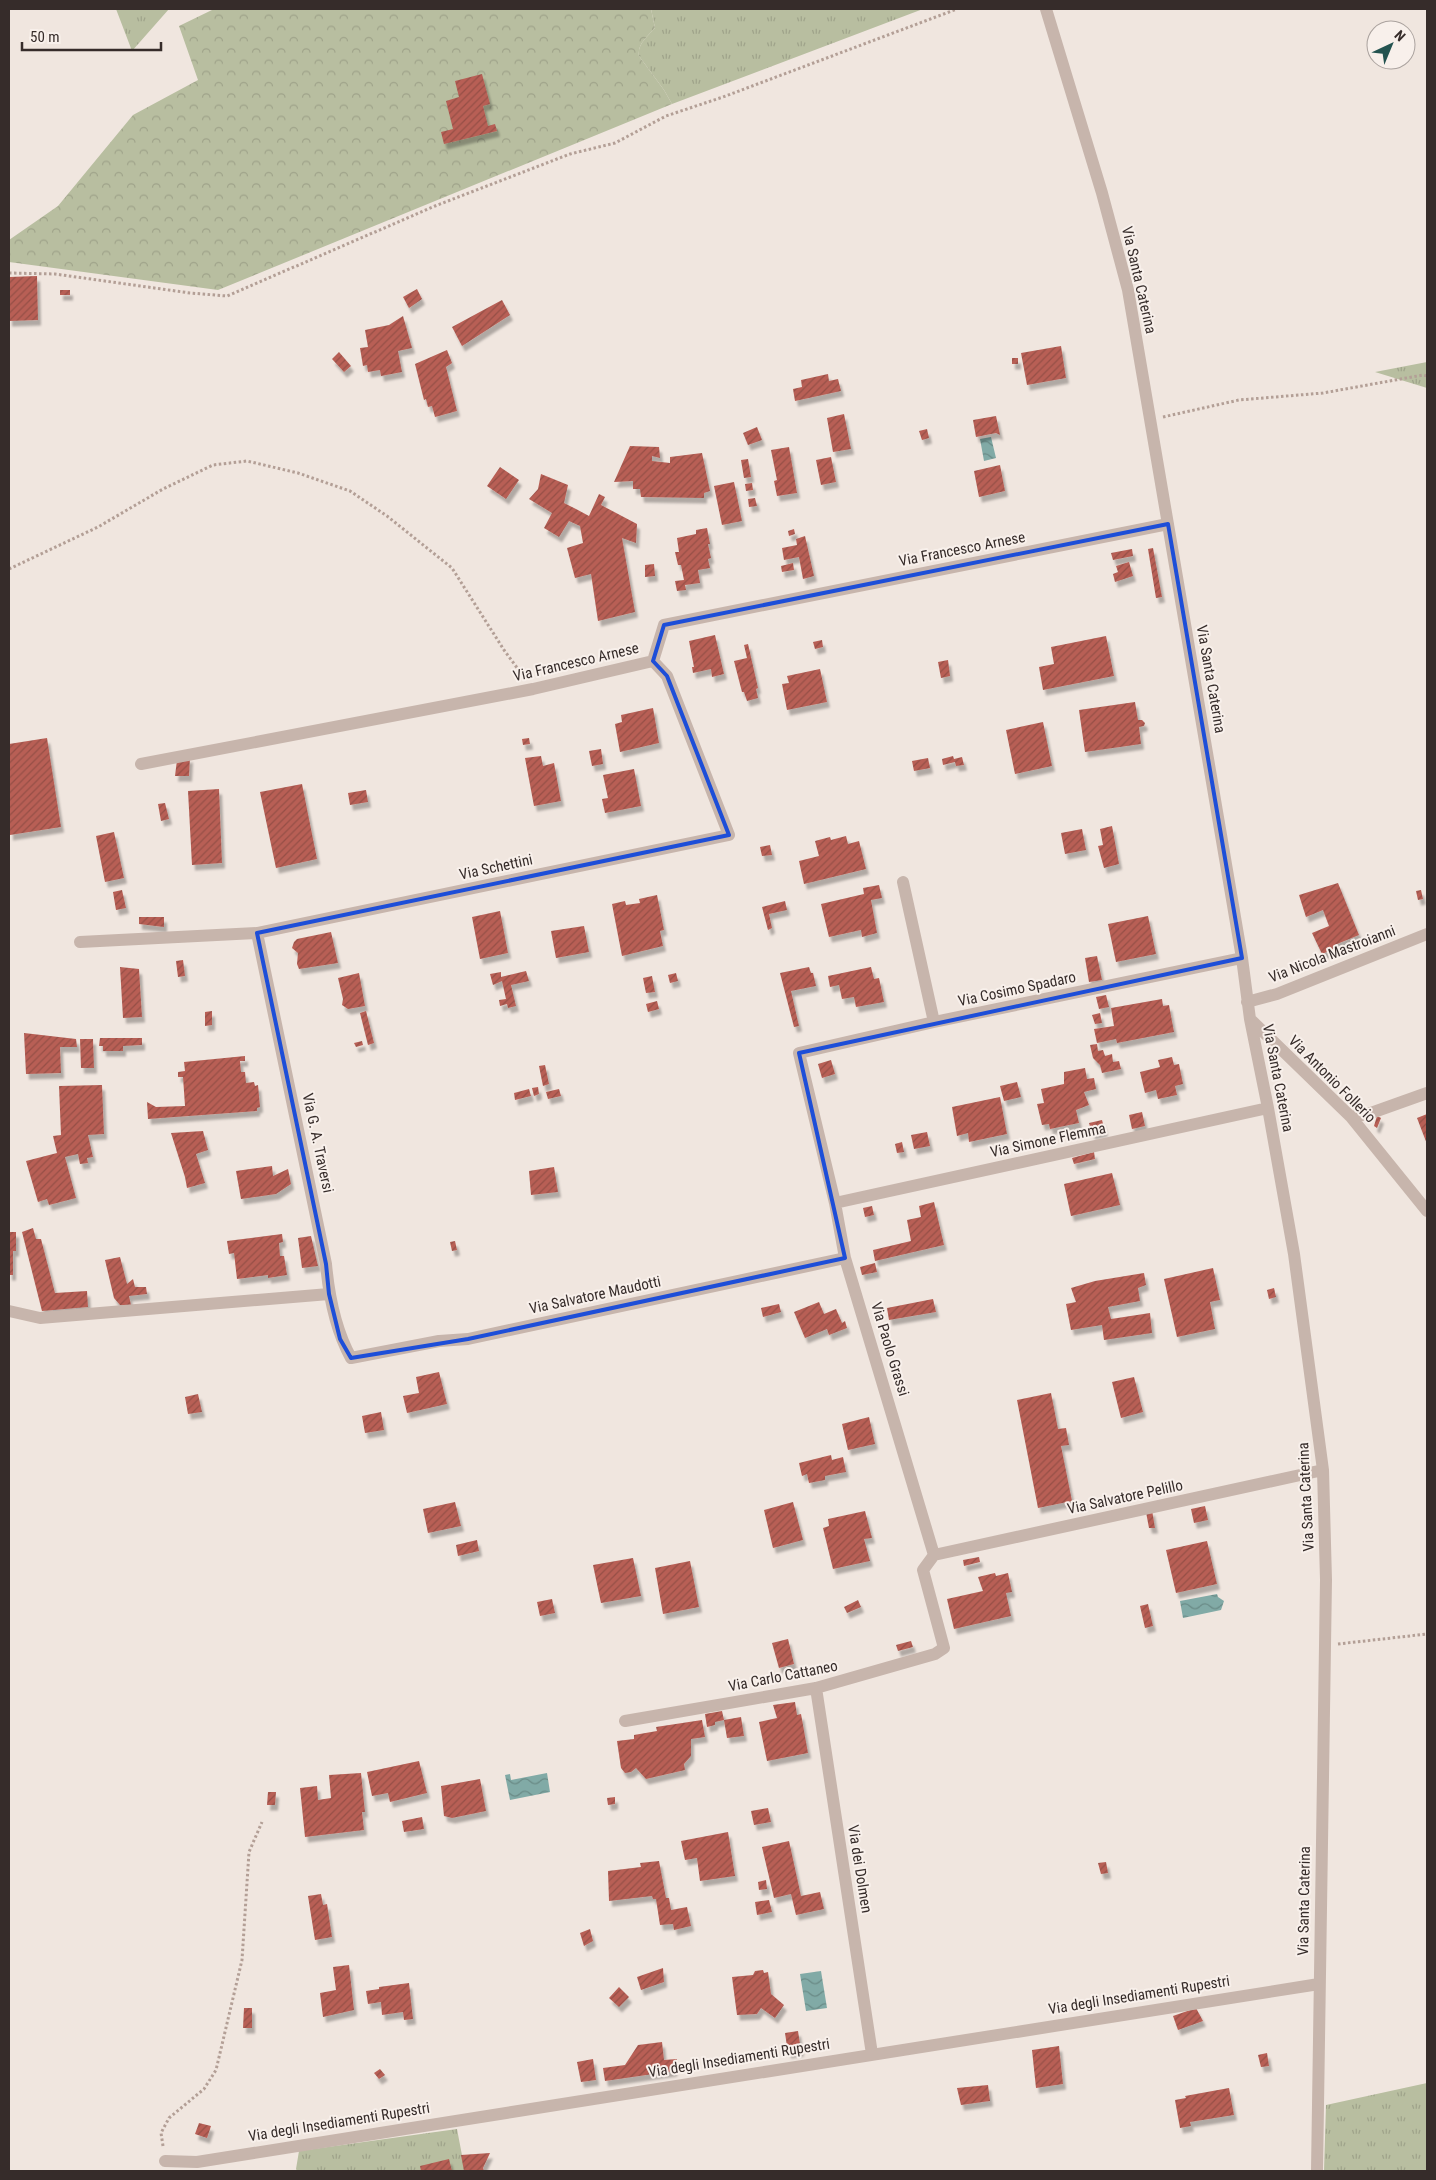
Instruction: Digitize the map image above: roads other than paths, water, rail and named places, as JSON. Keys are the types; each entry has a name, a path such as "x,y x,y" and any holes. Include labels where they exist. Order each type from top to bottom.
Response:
{"street":[{"name":"Via Santa Caterina","path":"1046,9 1102,193 1128,290 1242,958 1247,1002 1294,1254 1323,1470 1325,1645 1317,2171"},
{"name":"Via Francesco Arnese","path":"141,764 533,688 653,661 664,625 1168,524"},
{"name":"Via Schettini","path":"80,942 257,933 729,835 667,676 653,661"},
{"path":"903,882 934,1022"},
{"name":"Via G. A. Traversi","path":"257,933 326,1264 329,1294 340,1339 351,1358"},
{"name":"Via Nicola Mastroianni","path":"1247,1002 1277,994 1427,934"},
{"name":"Via Cosimo Spadaro","path":"798,1054 934,1022 1242,958"},
{"name":"Via Antonio Follerio","path":"1250,1019 1350,1117 1427,1211"},
{"name":"Via Paolo Grassi","path":"798,1054 835,1204 845,1258 934,1555"},
{"path":"1350,1117 1371,1114 1427,1093"},
{"name":"Via Simone Flemma","path":"835,1204 1268,1108"},
{"name":"Via Salvatore Maudotti","path":"351,1358 439,1341 468,1339 845,1258"},
{"path":"9,1312 40,1318 329,1294"},
{"name":"Via Salvatore Pelillo","path":"934,1555 1323,1470"},
{"name":"Via Carlo Cattaneo","path":"624,1722 816,1688 935,1654 944,1648 923,1570 934,1555"},
{"name":"Via dei Dolmen","path":"816,1688 872,2054"},
{"name":"Via degli Insediamenti Rupestri","path":"165,2161 207,2160 1319,1984"}],"water":[{"path":"991,437 996,458 984,461 980,439"},
{"path":"1217,1594 1224,1601 1221,1610 1183,1618 1180,1601"},
{"path":"547,1773 550,1792 510,1800 505,1775 510,1774 511,1780"},
{"path":"821,1971 827,2008 806,2011 800,1974"}]}
